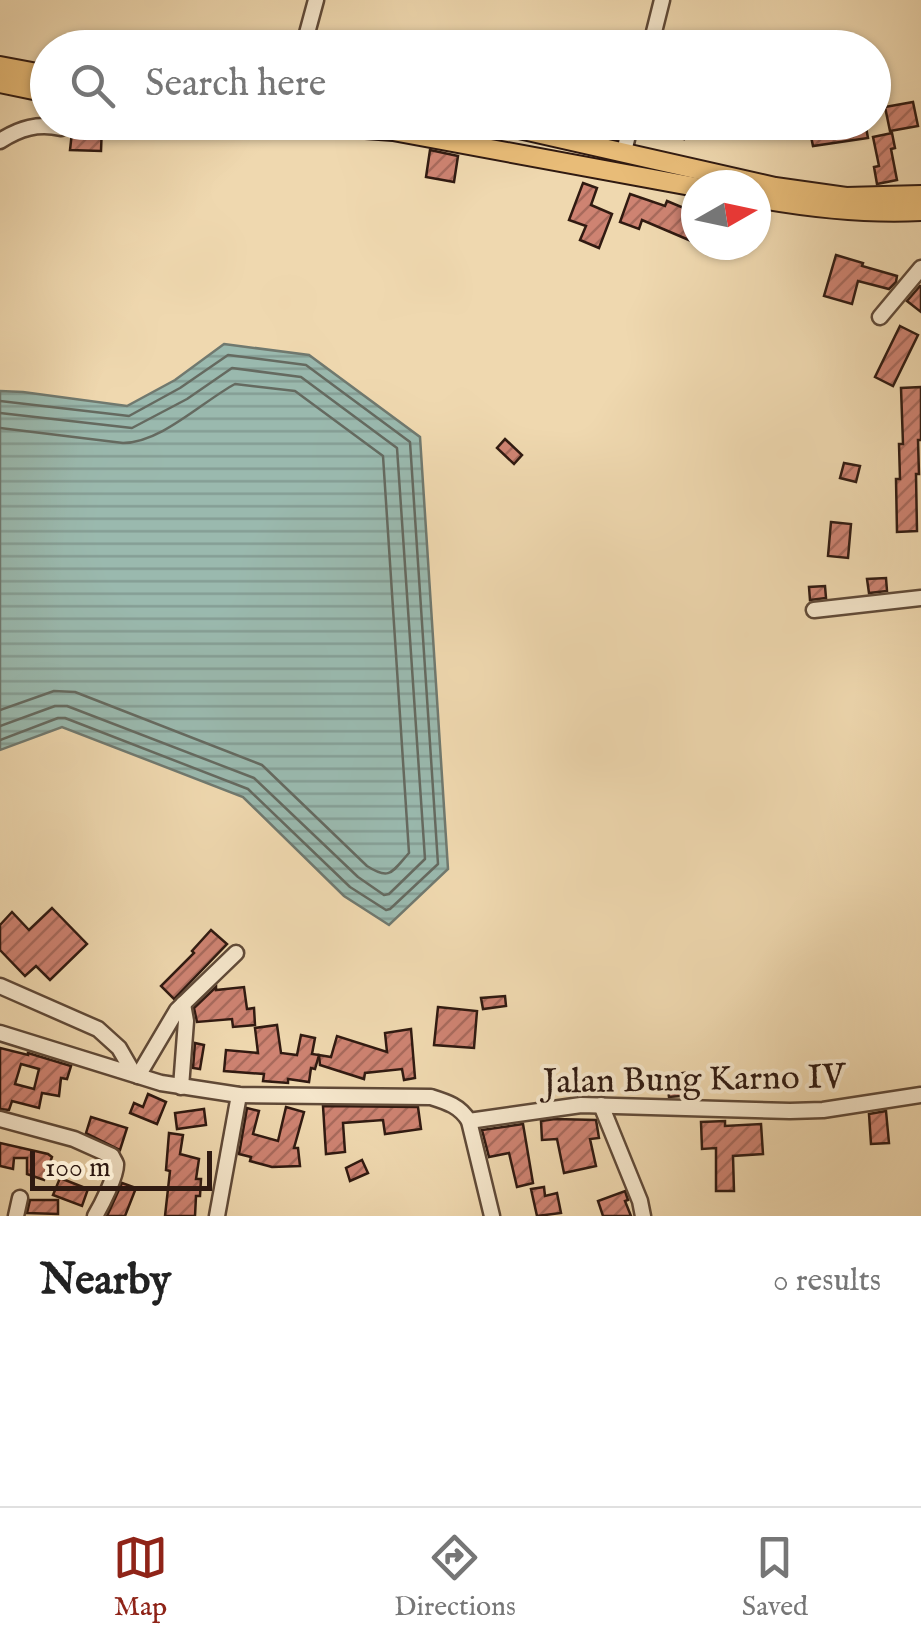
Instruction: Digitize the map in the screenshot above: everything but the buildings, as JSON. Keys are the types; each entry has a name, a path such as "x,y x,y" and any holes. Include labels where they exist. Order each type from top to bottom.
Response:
{"main road":[{"path":"0,66 30,72"},
{"path":"0,83 30,89"},
{"path":"442,140 681,184"},
{"path":"570,140 684,170"},
{"path":"771,195 803,199 921,194"},
{"path":"803,199 826,210 921,211"}],"street":[{"path":"308,30 316,0"},
{"path":"654,30 662,0"},
{"path":"0,141 30,127"},
{"path":"624,152 627,140"},
{"path":"880,317 921,268"},
{"path":"814,610 921,598"},
{"path":"136,1075 172,1017 236,953"},
{"path":"0,986 98,1029 118,1048 136,1075"},
{"path":"181,1087 186,1021 183,1004"},
{"path":"0,1033 161,1084 239,1095 431,1098 456,1106 469,1121 492,1216"},
{"path":"216,1216 239,1095"},
{"name":"Jalan Bung Karno IV","path":"469,1121 564,1107 806,1110 921,1095"},
{"path":"602,1105 644,1216"},
{"path":"0,1119 74,1139 112,1156 116,1167 94,1216"},
{"path":"16,1216 20,1198"}],"water":[{"path":"224,344 309,355 420,437 448,869 389,925 344,896 243,797 62,727 0,750 0,391 127,406 175,380"}]}
